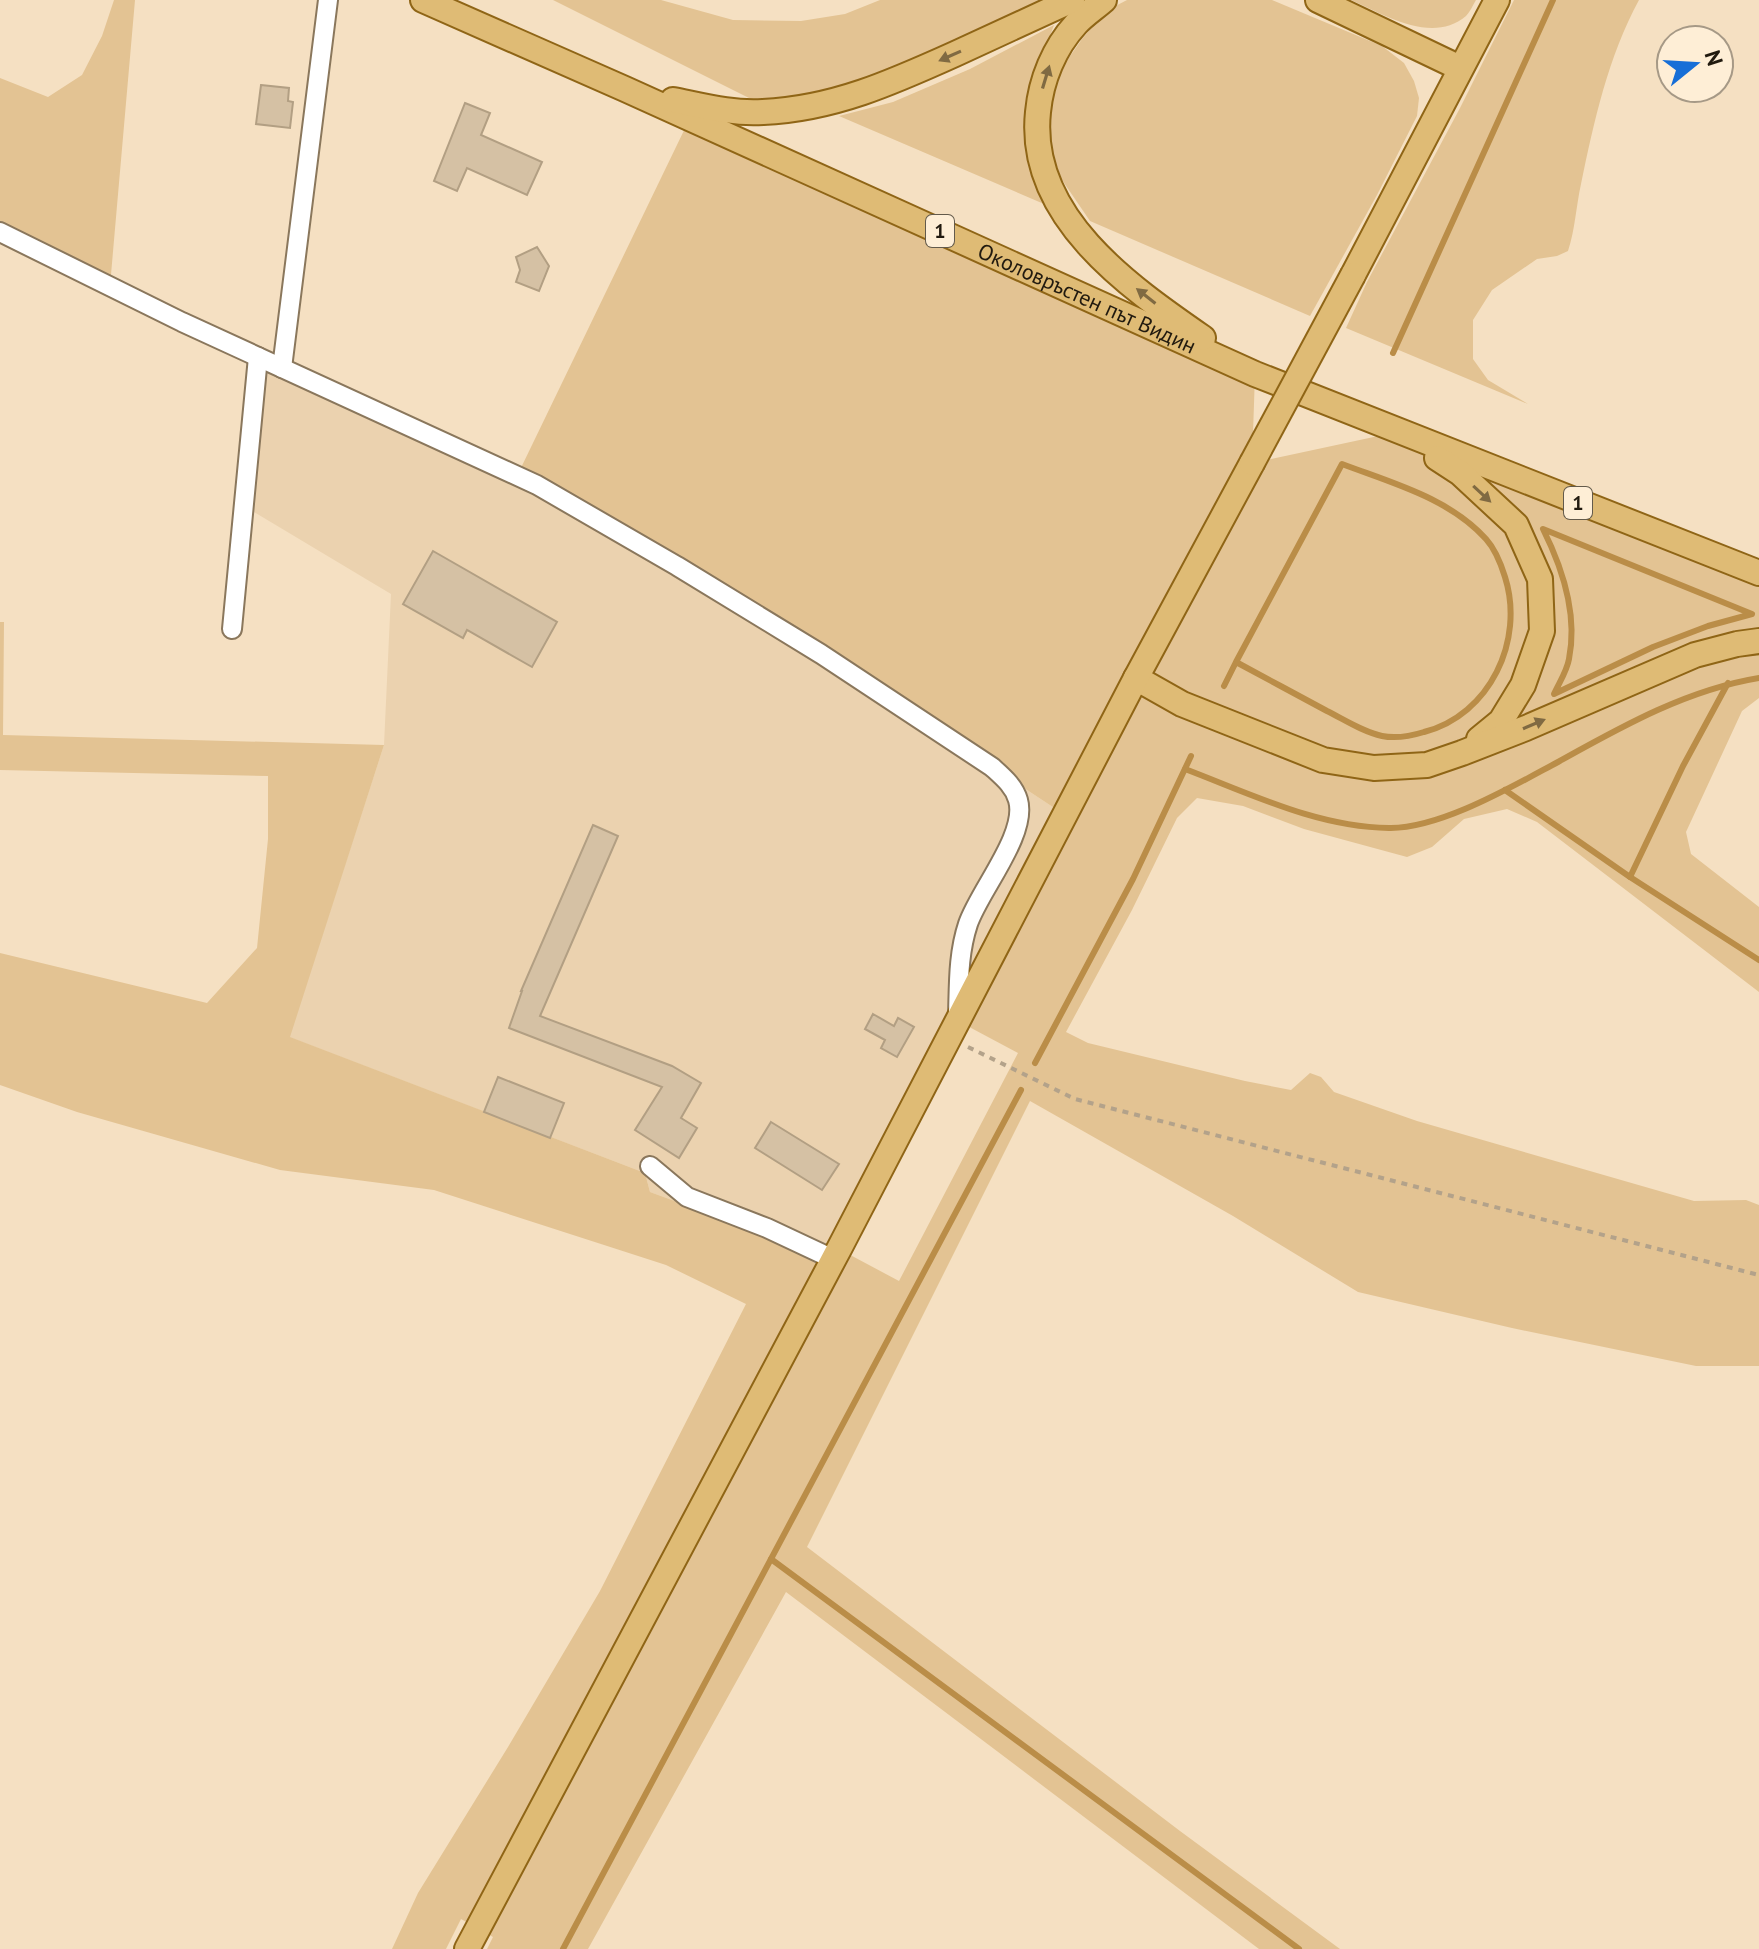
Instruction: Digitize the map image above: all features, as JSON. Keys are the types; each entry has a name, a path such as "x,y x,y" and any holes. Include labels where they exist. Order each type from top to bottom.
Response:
{"main road":[{"name":"Околовръстен път Видин","path":"423,0 1255,374 1759,573"},
{"path":"625,89 728,112 763,113 799,108 885,85 1072,0"},
{"path":"1104,0 1076,24 1052,58 1039,98 1036,132 1042,169 1055,200 1074,229 1099,256 1180,322 1255,374"},
{"path":"1318,0 1460,68"},
{"path":"472,1939 1497,0"},
{"path":"1397,432 1460,473 1516,525 1540,579 1542,631 1523,685 1501,721 1462,753"},
{"path":"1136,678 1182,704 1323,760 1374,768 1427,765 1526,728 1695,655 1759,641"}],"street":[{"path":"282,368 328,0"},
{"path":"0,232 182,322 537,485 821,654 981,759 1010,783 1019,802 1020,818 1011,843 969,920 962,942 954,1030"},
{"path":"232,629 258,357"},
{"path":"650,1166 687,1197 767,1228 833,1259"}],"path":[{"path":"954,1030 1075,1099 1759,1275"}],"shaded area":[{"path":"114,0 135,0 110,286 0,232 0,78 48,97 82,75 102,36"},
{"path":"553,0 661,0 733,20 801,21 845,14 880,0 1048,0 891,77 811,97 767,101 751,99"},
{"path":"1127,0 1272,0 1382,46 1404,63 1419,98 1417,116 1310,316 1090,221 1062,180 1051,151 1049,113 1059,72 1106,11"},
{"path":"1351,0 1476,0 1466,16 1438,28 1392,19"},
{"path":"1514,0 1639,0 1603,90 1568,251 1537,259 1492,290 1473,320 1473,359 1488,380 1528,404 1346,328"},
{"path":"1054,25 1031,85 1026,115 1031,160 1044,204 839,116 893,102 970,69"},
{"path":"690,118 1255,374 1252,463 1397,432 1759,573 1759,698 1742,711 1686,832 1691,854 1759,907 1759,992 1537,822 1507,809 1464,819 1432,847 1407,857 1304,829 1243,806 1197,798 1177,818 1132,910 1066,1032 1088,1043 1291,1090 1310,1073 1321,1077 1334,1092 1417,1121 1694,1201 1746,1200 1759,1205 1759,1366 1696,1366 1358,1292 1233,1216 1030,1101 807,1547 1340,1949 1259,1949 786,1592 588,1949 487,1949 493,1937 461,1919 446,1949 392,1949 418,1893 600,1591 746,1304 666,1265 434,1190 280,1170 77,1112 0,1085 0,953 207,1003 257,948 268,839 268,776 0,770 0,622 4,622 3,735 384,745 290,1037 645,1173 650,1192 833,1259 839,1249 899,1281 1018,1053 958,1021 1065,815 518,474"},
{"path":"258,357 516,474 1065,815 833,1259 650,1192 645,1173 289,1037 384,745 391,594 244,506"}],"building":[{"path":"261,85 289,88 288,101 293,102 290,128 256,124"},
{"path":"465,103 490,113 481,135 542,162 527,195 467,168 457,191 434,181"},
{"path":"537,247 549,266 539,291 516,282 520,270 516,257"},
{"path":"433,551 557,622 532,667 467,630 463,638 403,604"},
{"path":"593,825 618,836 540,1016 672,1066 701,1083 681,1118 697,1128 679,1158 635,1130 662,1087 509,1028 521,991"},
{"path":"873,1014 894,1026 898,1018 914,1027 897,1057 881,1048 885,1040 865,1029"},
{"path":"498,1077 564,1103 550,1138 484,1112"},
{"path":"771,1122 839,1164 822,1190 755,1148"}],"waterway":[{"path":"1393,353 1553,0"},
{"path":"1224,686 1236,662 1342,464 1419,493 1455,513 1486,539 1503,572 1510,601 1510,625 1506,649 1497,672 1484,692 1467,709 1447,723 1424,732 1393,737 1368,732 1236,662"},
{"path":"1543,529 1752,614 1708,626 1653,647 1554,694 1568,663 1572,625 1567,592 1543,529"},
{"path":"1185,769 1260,798 1336,822 1389,828 1409,826 1476,804 1630,723 1680,701 1759,678"},
{"path":"1630,877 1683,766 1728,683"},
{"path":"1035,1063 1133,879 1191,756"},
{"path":"1505,790 1630,877 1759,960"},
{"path":"563,1949 1021,1090"},
{"path":"771,1559 1299,1949"}]}
